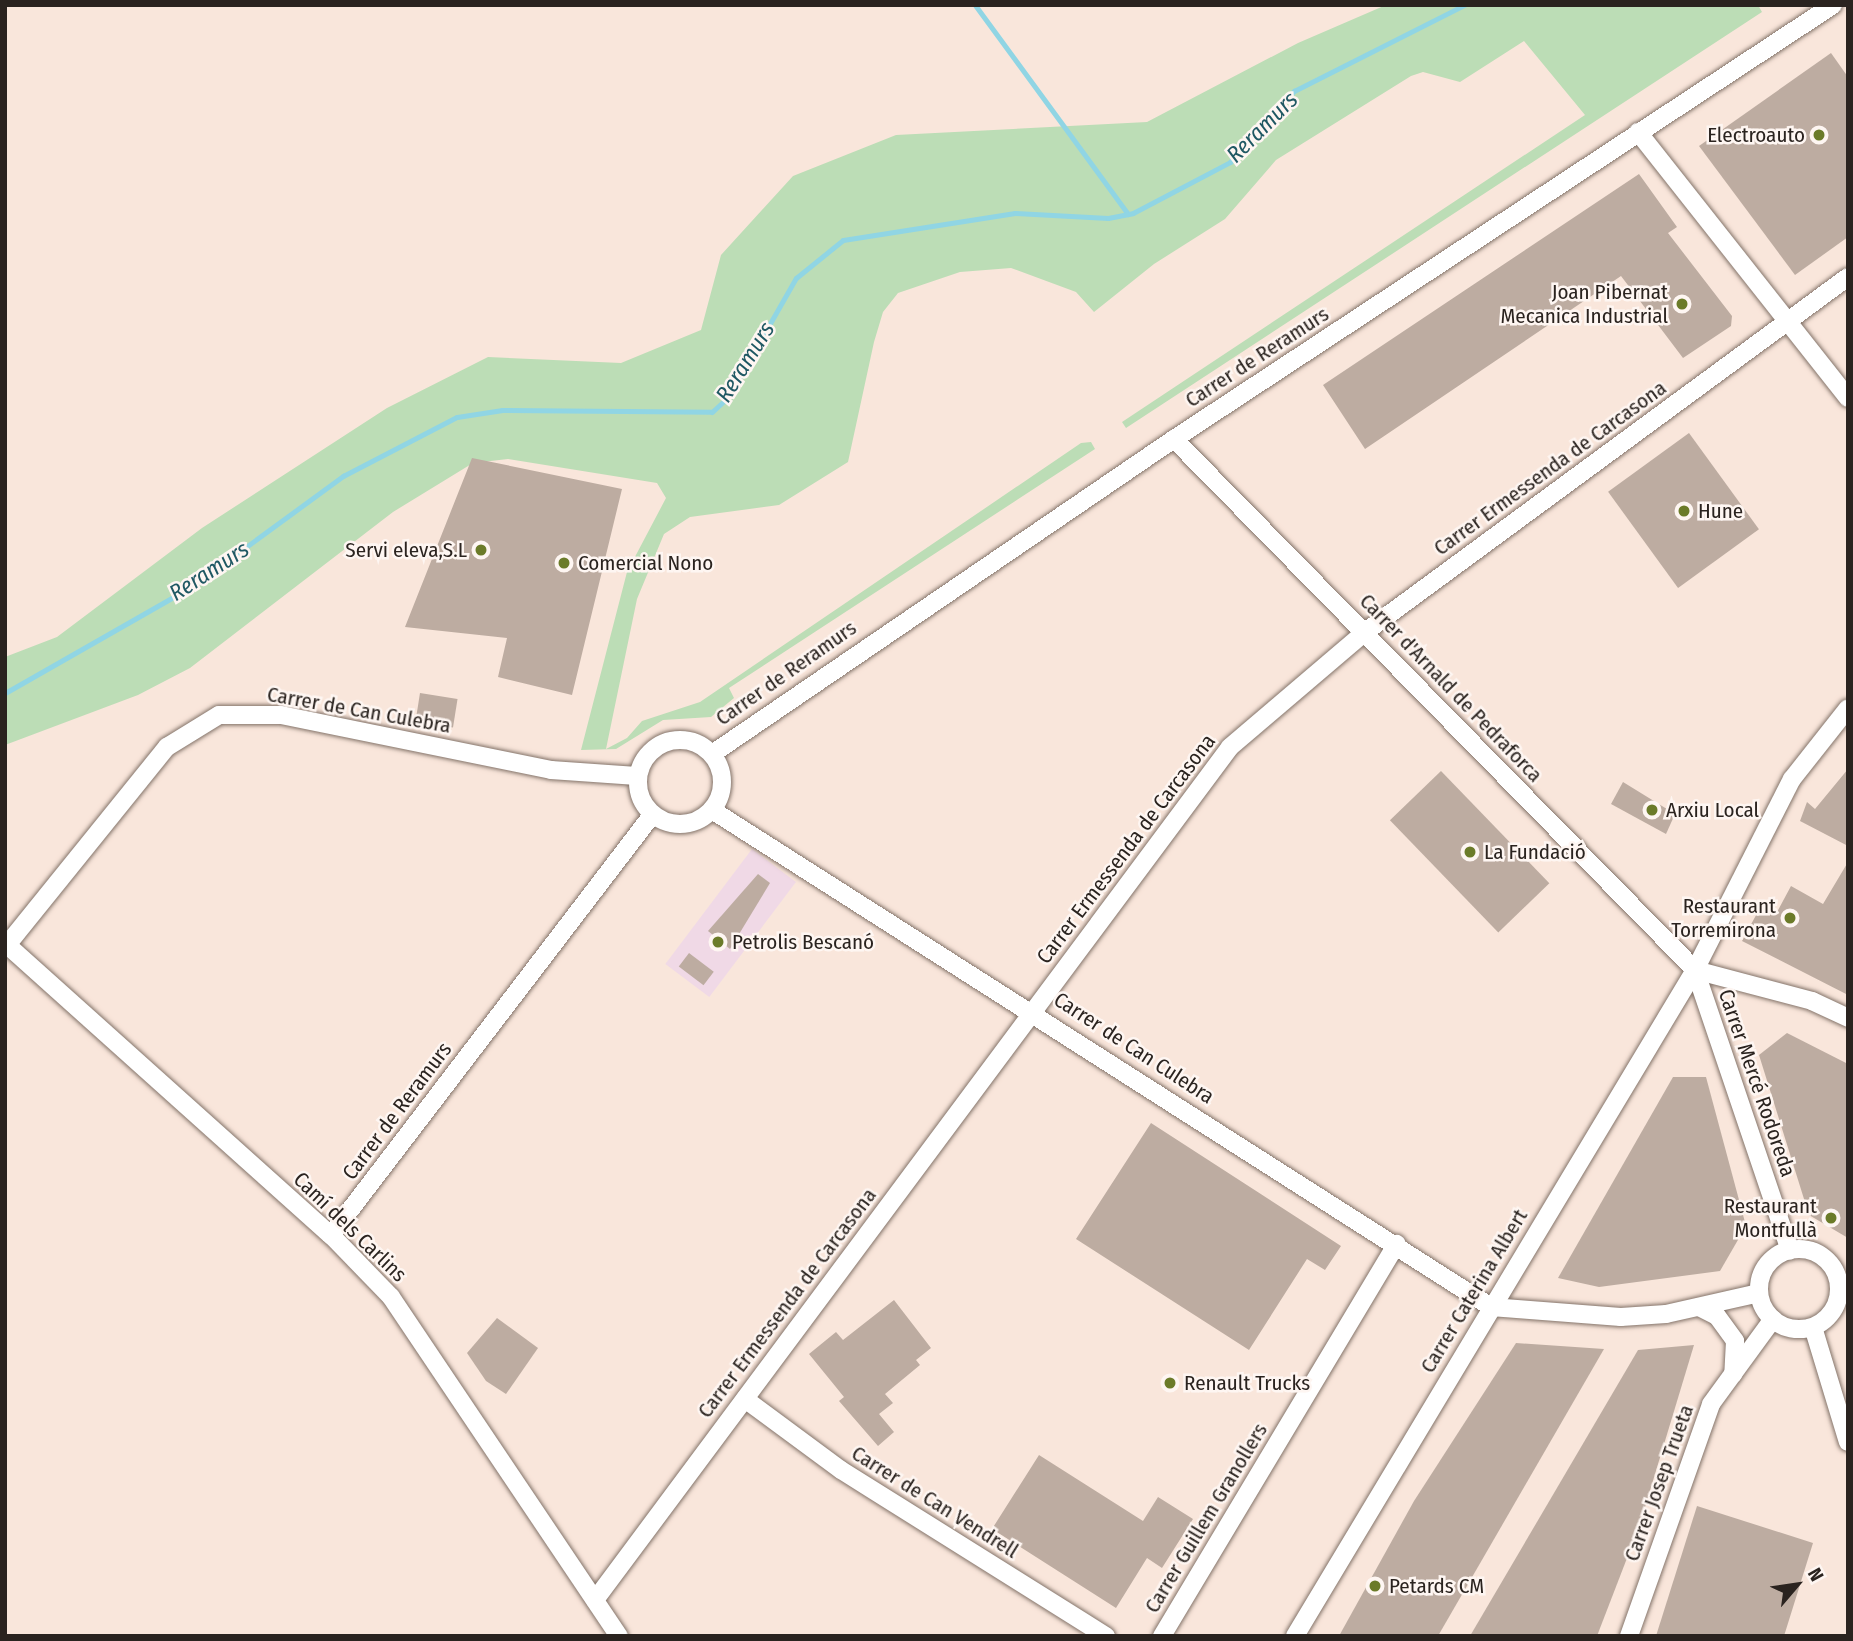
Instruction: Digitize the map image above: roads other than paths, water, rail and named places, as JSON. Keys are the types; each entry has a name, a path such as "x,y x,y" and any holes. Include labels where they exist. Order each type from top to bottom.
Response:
{"street":[{"name":"Carrer de Reramurs","path":"712,754 1174,439 1833,5"},
{"path":"1638,132 1848,398"},
{"name":"Carrer Ermessenda de Carcasona","path":"595,1600 1230,747 1365,632 1848,277"},
{"name":"Carrer d'Arnald de Pedraforca","path":"1174,439 1695,970"},
{"name":"Carrer Caterina Albert","path":"1295,1636 1695,970 1792,779 1848,708"},
{"name":"Carrer de Can Culebra","path":"6,944 167,747 219,715 281,715 551,771 637,776"},
{"path":"678,739 712,754 723,779 722,794 712,810 689,824 652,815 639,795 637,776 654,748 678,739"},
{"name":"Carrer de Can Culebra","path":"712,810 1033,1010 1491,1307"},
{"name":"Carrer de Reramurs","path":"331,1236 652,815"},
{"name":"Camí dels Carlins","path":"6,944 331,1236 391,1297 619,1636"},
{"path":"1695,970 1812,1001 1848,1018"},
{"name":"Carrer Mercé Rodoreda","path":"1695,970 1790,1250"},
{"name":"Carrer Guillem Granollers","path":"1162,1636 1396,1244"},
{"path":"1790,1250 1817,1253 1842,1273 1832,1311 1812,1326 1787,1327 1773,1319 1759,1293 1769,1262 1790,1250"},
{"path":"1491,1307 1621,1318 1699,1307 1759,1293"},
{"path":"1699,1307 1717,1316 1735,1341 1732,1377"},
{"name":"Carrer Josep Trueta","path":"1629,1636 1711,1404 1773,1319"},
{"path":"1812,1326 1848,1442"},
{"name":"Carrer de Can Vendrell","path":"745,1399 841,1470 1105,1636"}],"waterway":[{"path":"975,5 1128,214"},
{"name":"Reramurs","path":"5,693 194,585 343,476 457,417 502,410 712,412 728,397 796,278 843,240 1015,213 1108,218 1133,213 1230,162 1294,91 1464,5"}],"place":[{"name":"Electroauto","path":"1819,135"},
{"name":"Joan Pibernat Mecanica Industrial","path":"1682,304"},
{"name":"Hune","path":"1684,511"},
{"name":"Servi eleva,S.L","path":"481,550"},
{"name":"Comercial Nono","path":"564,563"},
{"name":"Arxiu Local","path":"1652,810"},
{"name":"La Fundació","path":"1470,852"},
{"name":"Restaurant Torremirona","path":"1790,918"},
{"name":"Petrolis Bescanó","path":"718,942"},
{"name":"Restaurant Montfullà","path":"1831,1218"},
{"name":"Renault Trucks","path":"1170,1383"},
{"name":"Petards CM","path":"1375,1586"}]}
